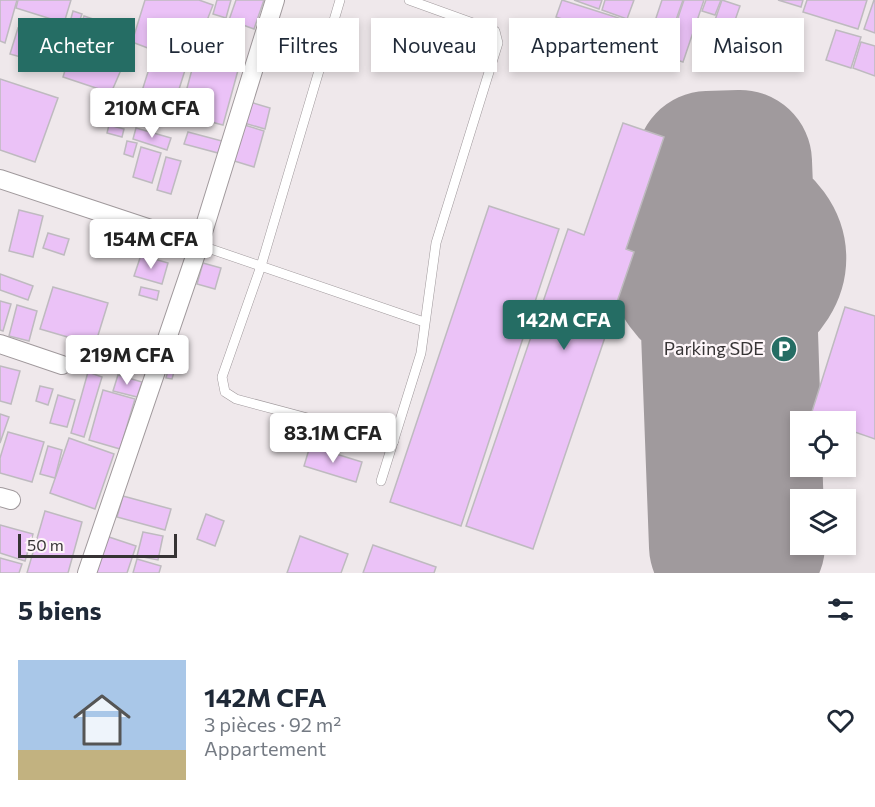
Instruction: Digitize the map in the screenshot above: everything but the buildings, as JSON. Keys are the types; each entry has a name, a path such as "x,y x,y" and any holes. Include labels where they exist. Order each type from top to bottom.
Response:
{"street":[{"path":"87,573 199,245 275,0"},
{"path":"0,179 199,245"},
{"path":"0,344 62,364"}],"lane":[{"path":"340,0 261,266 222,377 225,392 236,399 394,441"},
{"path":"381,481 421,353 436,243 498,43 495,31 410,0"},
{"path":"199,245 424,322"}],"runway":[{"path":"740,162 742,213 766,234 772,245 774,257 773,268 767,280 745,303 753,545 721,546 712,305 688,284 679,260 686,236 709,214 708,163 740,162"}],"place":[{"name":"Parking SDE","path":"784,349"}]}
